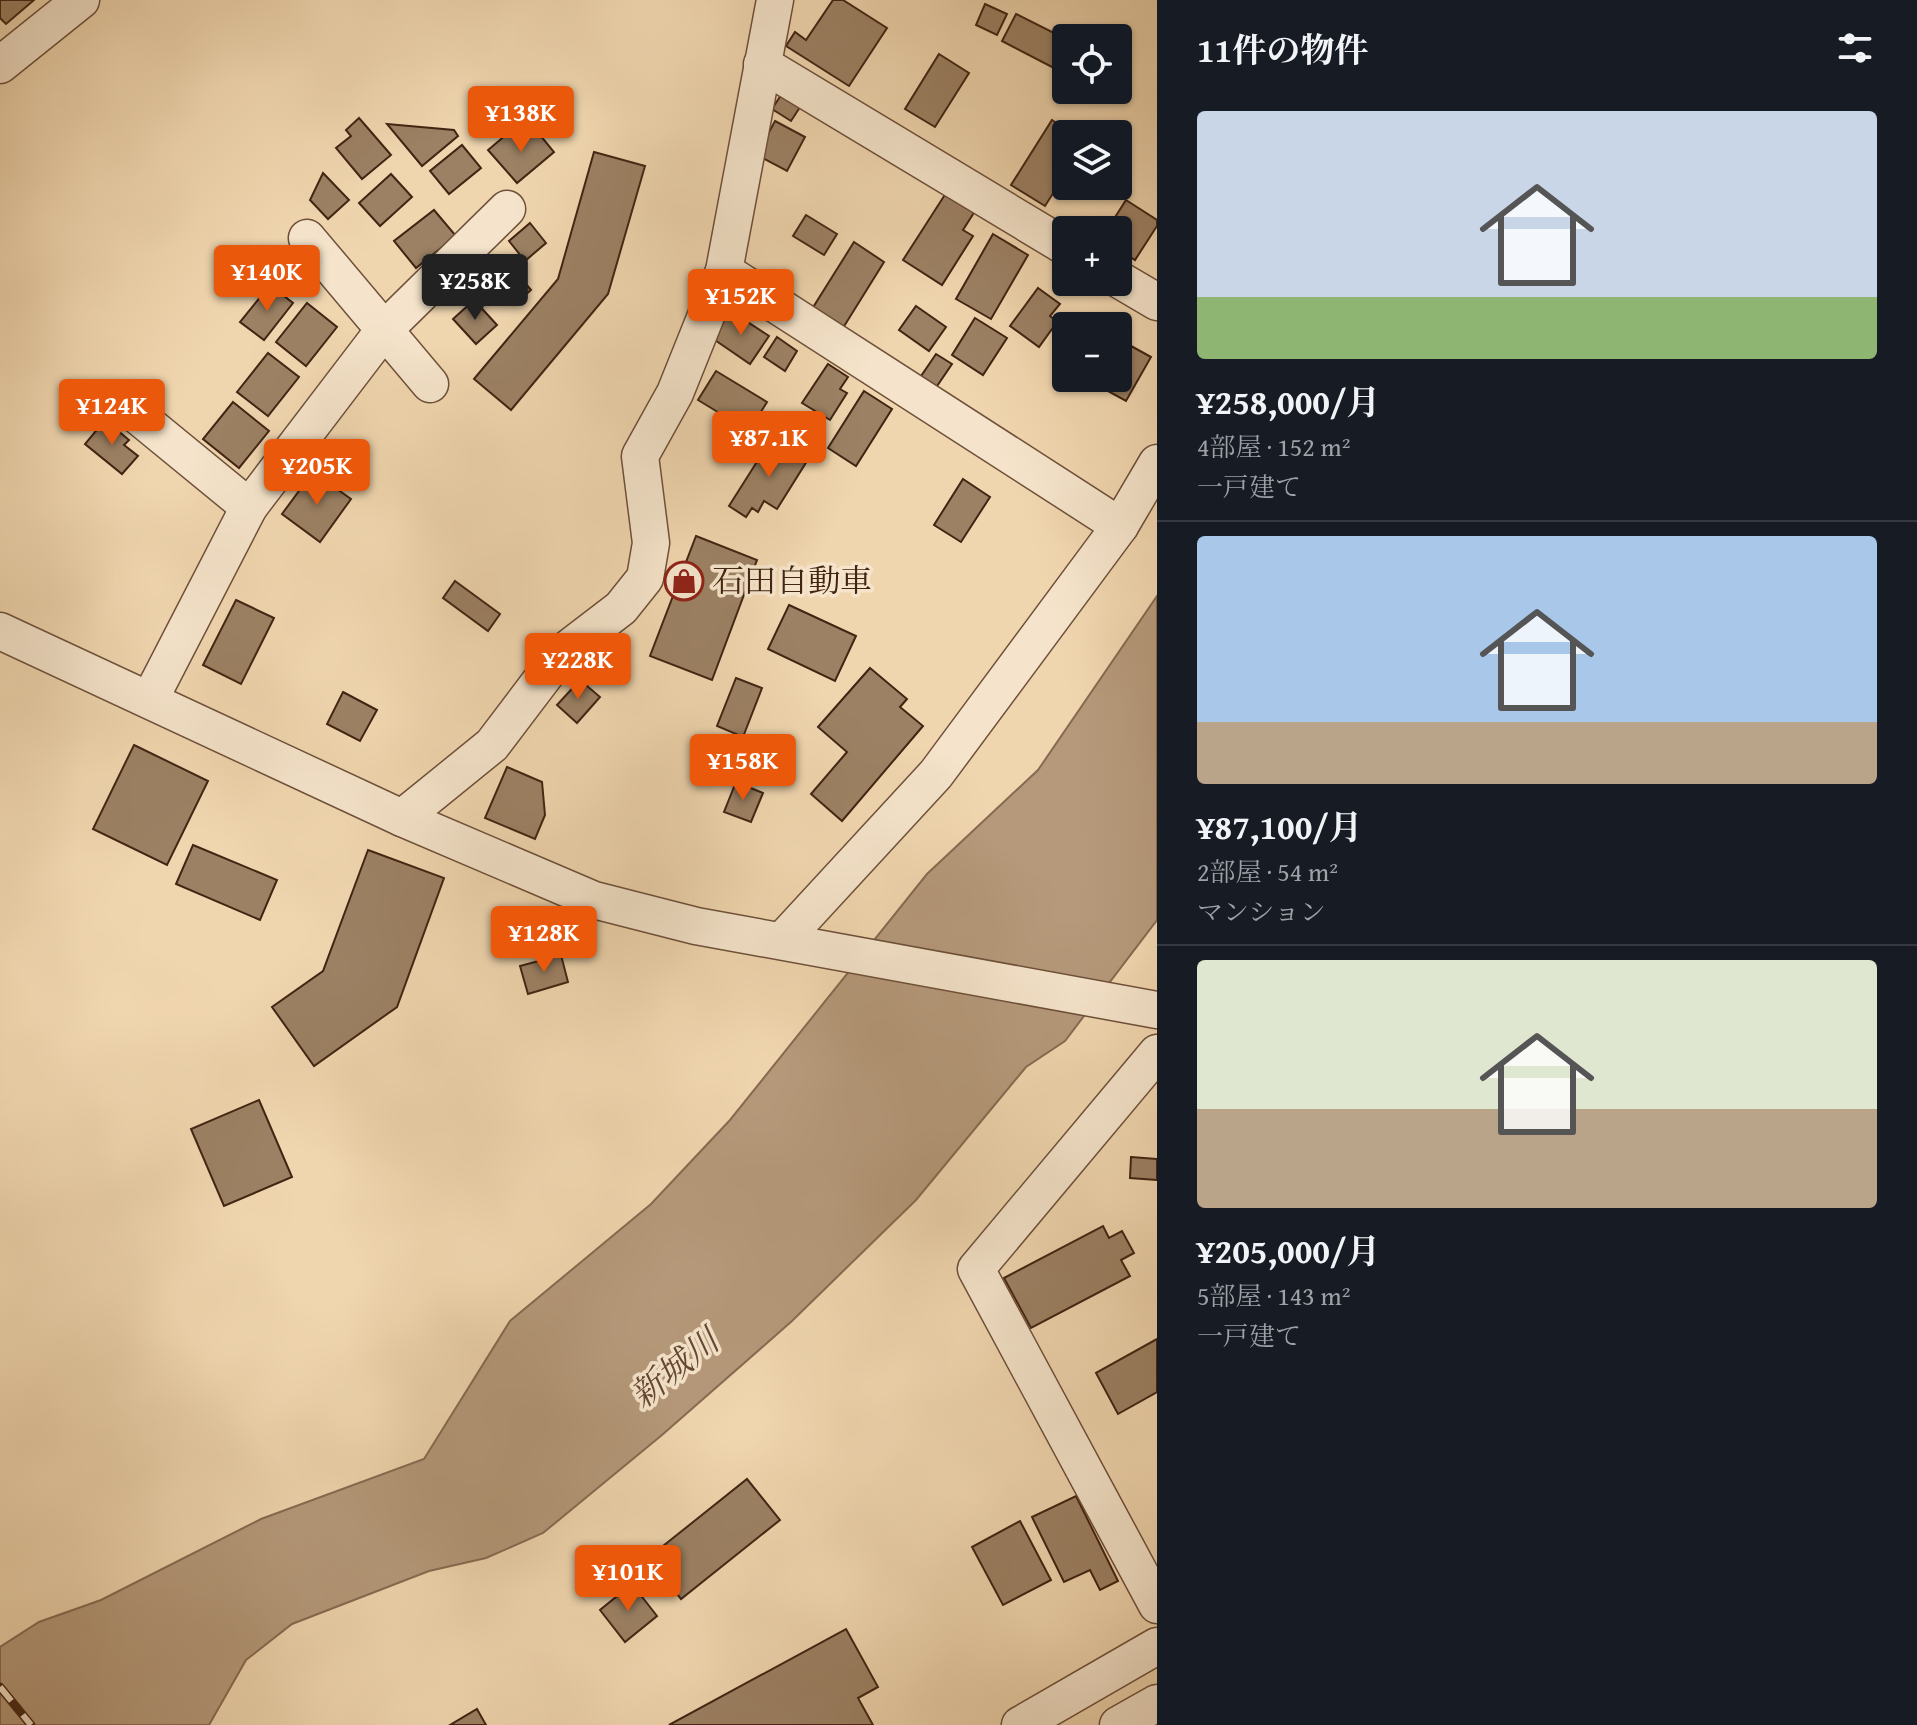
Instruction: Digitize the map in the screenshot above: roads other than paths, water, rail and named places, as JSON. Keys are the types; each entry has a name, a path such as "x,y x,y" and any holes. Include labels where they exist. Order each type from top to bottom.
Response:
{"street":[{"path":"0,65 81,0"},
{"path":"402,818 492,745 561,654 621,608 645,578 651,543 640,456 675,393 724,271 775,0"},
{"path":"762,64 1052,239"},
{"path":"150,699 249,507 384,330 507,209"},
{"path":"307,238 430,384"},
{"path":"724,271 1120,526"},
{"path":"1132,287 1157,302"},
{"path":"127,407 249,507"},
{"path":"790,943 936,774 1120,526 1157,463"},
{"path":"0,631 402,818 594,900 696,926 1147,1009"},
{"path":"1157,1053 976,1269 1157,1605"},
{"path":"1020,1725 1157,1646"},
{"path":"1118,1725 1157,1703"}],"water":[{"name":"新城川","path":"1157,596 1157,920 1065,1041 1026,1067 916,1200 792,1321 662,1435 543,1533 486,1558 429,1571 292,1624 246,1660 209,1725 0,1725 0,1647 39,1622 101,1600 261,1519 424,1459 510,1321 651,1204 730,1120 927,874 1038,770"}],"railway":[{"path":"0,1687 31,1725"}],"place":[{"name":"石田自動車","path":"684,581"}]}
